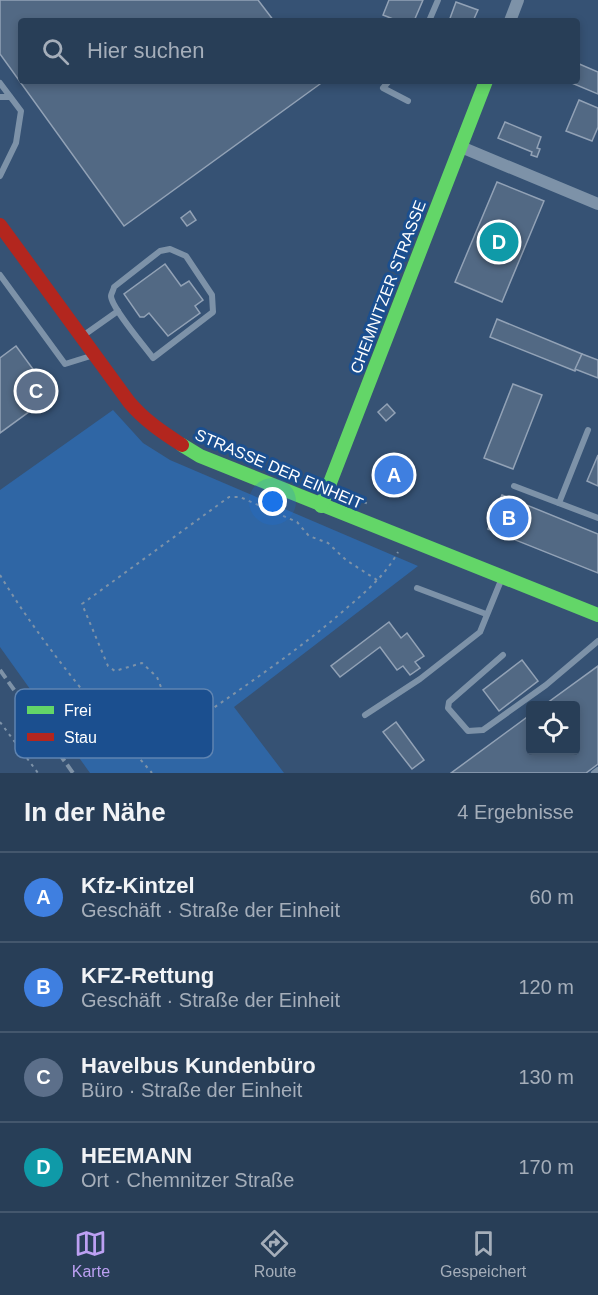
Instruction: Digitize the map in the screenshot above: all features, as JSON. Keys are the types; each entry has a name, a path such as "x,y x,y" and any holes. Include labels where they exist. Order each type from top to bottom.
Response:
{"street":[{"path":"511,18 518,0"},
{"name":"CHEMNITZER STRASSE","path":"321,506 461,147 483,84"},
{"path":"461,147 598,204"},
{"name":"STRASSE DER EINHEIT","path":"0,225 117,387 140,415 179,444 200,456 321,506 598,615"}],"lane":[{"path":"430,18 438,0"},
{"path":"0,83 21,111 16,142 0,176"},
{"path":"386,84 383,88 408,101"},
{"path":"0,97 10,97"},
{"path":"170,249 186,256 212,295 213,302 213,312 209,318 153,358 118,311 112,302 111,295 114,287 160,251 170,249"},
{"path":"0,275 65,364 94,355"},
{"path":"81,338 118,311"},
{"path":"559,503 588,430"},
{"path":"514,486 598,518"},
{"path":"365,716 420,679 480,632 502,578"},
{"path":"417,588 486,614"},
{"path":"503,655 449,702 448,708 468,731 483,730 546,685 598,641"},
{"path":"594,773 598,770"}],"path":[{"path":"329,485 370,505"},
{"path":"162,689 157,677 142,663 115,670 108,666 82,604 229,497 240,497 297,522 309,536 328,543 346,561 377,580"},
{"path":"213,708 318,633 391,566 404,538"},
{"path":"0,575 24,614 82,689"},
{"path":"0,722 15,742"},
{"path":"27,758 38,773"},
{"path":"139,758 152,773"}],"shaded area":[{"path":"113,410 143,443 170,460 418,566 234,707 284,773 90,773 79,758 213,758 213,689 30,689 0,647 0,490"}],"building":[{"path":"0,0 258,0 272,18 18,18 18,79 0,54"},
{"path":"389,0 423,0 415,18 390,18 383,15"},
{"path":"456,2 478,10 474,18 450,18"},
{"path":"580,64 598,72 598,94 574,84 580,84"},
{"path":"22,84 320,84 124,226"},
{"path":"579,100 598,108 598,127 592,141 566,131"},
{"path":"505,122 541,137 537,157 531,155 532,152 498,138"},
{"path":"497,182 544,201 502,302 455,282"},
{"path":"190,211 196,220 187,226 181,218"},
{"path":"165,264 181,286 189,281 203,300 195,306 200,313 168,336 149,313 140,317 124,294"},
{"path":"497,319 582,354 575,371 490,337"},
{"path":"16,346 52,395 0,433 0,358"},
{"path":"582,354 598,360 598,378 575,369"},
{"path":"513,384 542,395 513,469 484,458"},
{"path":"387,404 395,413 386,421 378,412"},
{"path":"598,455 598,486 587,481"},
{"path":"502,495 598,534 598,573 488,529"},
{"path":"389,622 401,638 407,633 424,656 415,662 420,668 410,675 403,666 397,670 380,647 340,677 331,666"},
{"path":"522,660 538,681 499,711 483,690"},
{"path":"598,666 598,764 586,773 451,773 526,718 526,755 580,755 580,701 550,701"},
{"path":"396,722 424,760 412,769 383,732"}],"railway":[{"path":"0,670 15,691"},
{"path":"62,758 73,773"}],"traffic: fast":[{"path":"321,506 485,84"},
{"path":"182,445 200,456 598,615"}],"traffic: jam":[{"path":"0,225 129,402 147,420 182,445"}],"place":[{"name":"HEEMANN","path":"499,242"},
{"name":"Havelbus Kundenbüro","path":"36,391"},
{"name":"Kfz-Kintzel","path":"394,475"},
{"name":"KFZ-Rettung","path":"509,518"}]}
